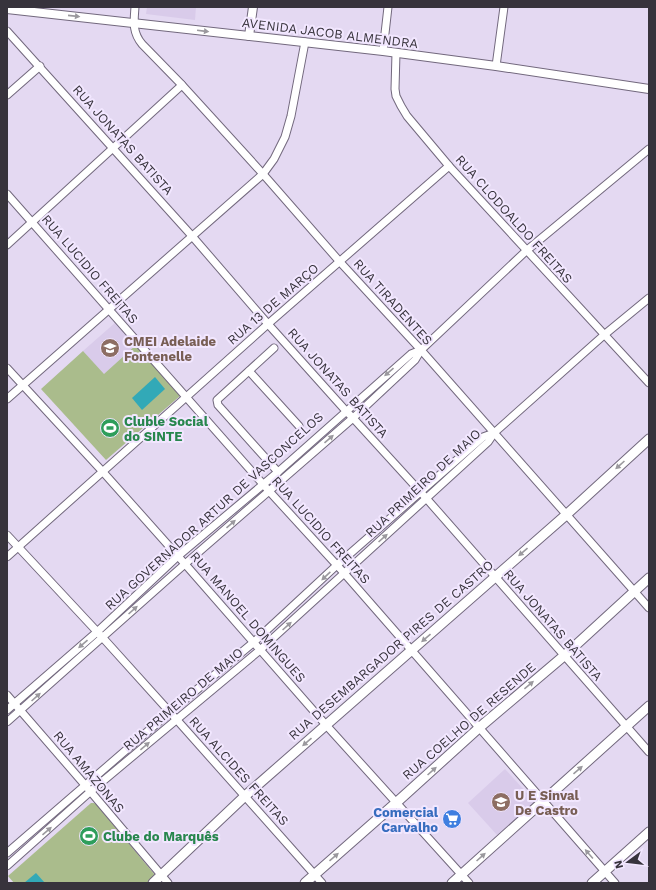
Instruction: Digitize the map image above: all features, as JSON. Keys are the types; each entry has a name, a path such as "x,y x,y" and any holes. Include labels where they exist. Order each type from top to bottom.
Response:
{"main road":[{"name":"RUA DESEMBARGADOR PIRES DE CASTRO","path":"152,883 245,796 566,515 649,439"},
{"name":"RUA COELHO DE RESENDE","path":"305,883 480,727 565,655 649,578"},
{"path":"452,883 649,706"},
{"path":"592,883 649,832"}],"street":[{"name":"RUA TIRADENTES","path":"135,7 134,23 138,39 263,174 649,608"},
{"path":"249,36 253,7"},
{"path":"383,51 388,7"},
{"path":"496,66 504,7"},
{"name":"AVENIDA JACOB ALMENDRA","path":"7,9 383,51 649,89"},
{"name":"RUA JONATAS BATISTA","path":"7,31 192,236 268,324 421,492 649,752"},
{"path":"7,399 263,174 274,159 285,137 291,116 305,42"},
{"name":"RUA CLODOALDO FREITAS","path":"396,53 396,96 407,116 449,166 649,384"},
{"path":"7,95 40,66"},
{"path":"7,245 182,85"},
{"name":"RUA GOVERNADOR ARTUR DE VASCONCELOS","path":"7,722 185,564 354,418 415,360 421,350 526,251 649,149"},
{"name":"RUA 13 DE MARÇO","path":"7,557 268,324 449,166"},
{"name":"RUA LUCIDIO FREITAS","path":"7,194 480,727 615,883"},
{"name":"RUA PRIMEIRO DE MAIO","path":"7,866 90,792 260,650 488,442 494,433 604,335 649,298"},
{"path":"274,348 217,400 217,404 278,472"},
{"name":"RUA GOVERNADOR ARTUR DE VASCONCELOS","path":"7,710 97,632 178,556 278,472 346,410 411,354 421,350"},
{"name":"RUA MANOEL DOMINGUES","path":"7,368 103,472 326,725 469,883"},
{"path":"249,371 299,426"},
{"name":"RUA PRIMEIRO DE MAIO","path":"7,853 170,712 254,642 337,565 483,437 494,433"},
{"name":"RUA ALCIDES FREITAS","path":"7,535 170,712 322,883"},
{"path":"309,591 317,599"},
{"name":"RUA AMAZONAS","path":"7,695 168,883"},
{"path":"24,838 30,846"}],"shaded area":[{"path":"147,7 196,7 195,20 146,14"},
{"name":"CMEI Adelaide Fontenelle","path":"116,322 136,345 104,375 83,351"},
{"name":"U E Sinval De Castro","path":"505,769 535,802 497,835 468,803"}],"green space":[{"name":"Cluble Social do SINTE","path":"136,345 180,396 106,460 41,389 83,351 104,374"},
{"name":"Clube do Marquês","path":"91,803 96,804 155,875 147,883 14,883 8,876"}],"water":[{"path":"155,377 165,389 142,410 132,398"},
{"path":"36,873 45,883 24,883"}],"place":[{"name":"CMEI Adelaide Fontenelle","path":"110,348"},
{"name":"Cluble Social do SINTE","path":"110,428"},
{"name":"U E Sinval De Castro","path":"501,802"},
{"name":"Comercial Carvalho","path":"452,819"},
{"name":"Clube do Marquês","path":"89,836"}]}
